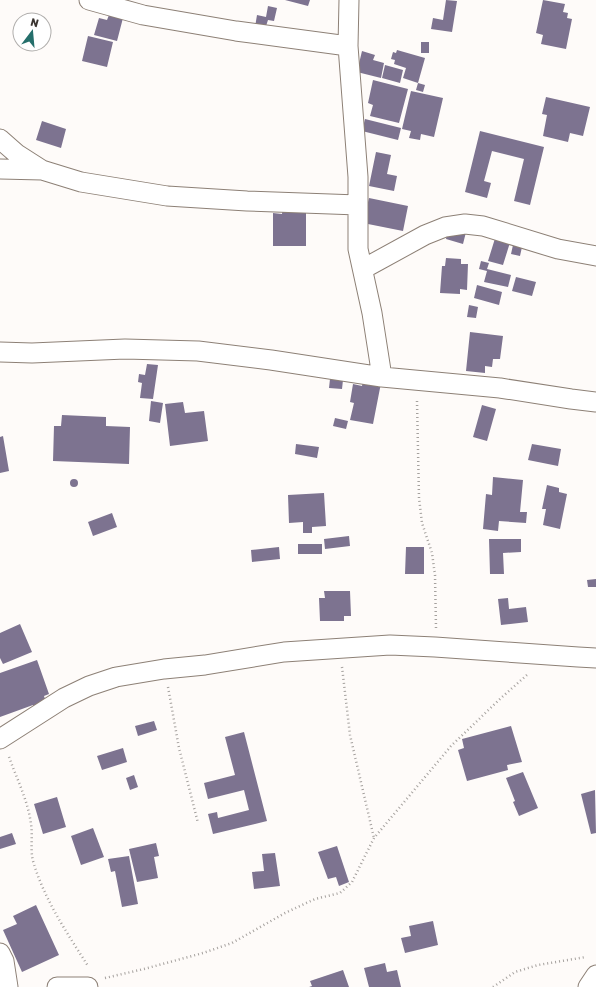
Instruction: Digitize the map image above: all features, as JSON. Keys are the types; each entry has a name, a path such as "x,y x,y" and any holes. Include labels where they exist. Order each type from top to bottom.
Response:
{"street":[{"path":"89,0 143,15 236,31 348,46"},
{"path":"349,0 348,46 358,177 358,249 372,313 382,378"},
{"path":"0,139 17,154 42,170 81,182 167,196 358,205"},
{"path":"0,169 42,170"},
{"path":"363,269 444,227 465,224 483,226 558,249 596,256"},
{"path":"0,352 32,353 125,348 198,351 271,360 382,378 500,388 596,402"},
{"path":"0,739 64,698 89,686 116,677 164,669 205,665 284,652 390,645 596,658"},
{"path":"0,953 4,961 8,987"},
{"path":"588,987 596,975"},
{"path":"57,987 96,983"}],"path":[{"path":"417,380 419,498 422,523 432,553 435,575 435,647"},
{"path":"340,648 350,736 374,838"},
{"path":"96,983 203,953 232,943 284,913 315,899 340,893 352,882 374,838 451,746 501,698 550,655"},
{"path":"164,669 179,748 198,823"},
{"path":"0,739 24,798 31,822 32,859 36,871 51,907 89,968"},
{"path":"493,987 515,972 538,965 589,956"}],"building":[{"path":"285,0 310,0 308,6"},
{"path":"446,0 457,1 452,32 431,29 433,18 443,20"},
{"path":"543,0 565,4 563,12 568,13 567,18 572,19 566,49 541,44 543,35 536,33"},
{"path":"268,6 277,8 274,21 268,20 265,29 255,27 257,15 266,17"},
{"path":"109,15 123,18 117,41 94,35 99,18 107,20"},
{"path":"88,36 113,42 107,67 82,61"},
{"path":"421,42 429,42 429,53 421,53"},
{"path":"397,50 425,58 418,83 403,78 406,68 394,64 395,60 391,59 393,52 396,53"},
{"path":"362,51 375,55 373,60 384,63 381,78 357,72"},
{"path":"385,65 403,70 400,83 382,78"},
{"path":"373,80 408,89 399,123 370,116 373,105 368,103"},
{"path":"418,83 425,85 423,92 416,90"},
{"path":"411,91 443,98 434,137 421,134 420,140 409,138 411,131 402,129"},
{"path":"546,97 590,107 583,136 570,133 568,142 543,136 547,115 542,114"},
{"path":"365,119 401,128 398,140 362,131"},
{"path":"42,121 66,129 61,148 36,140"},
{"path":"480,131 544,147 530,205 514,201 524,159 492,151 484,181 491,183 487,198 465,192"},
{"path":"376,152 391,155 387,174 397,176 394,191 369,186"},
{"path":"369,198 408,206 403,231 363,223"},
{"path":"283,205 306,205 306,246 273,246 273,213 282,214"},
{"path":"448,228 466,232 463,244 446,239"},
{"path":"497,232 512,236 503,265 488,261"},
{"path":"513,245 522,247 520,256 511,254"},
{"path":"446,258 461,259 461,264 468,264 467,290 460,289 460,294 440,293 442,266 445,266"},
{"path":"481,261 489,263 487,269 511,275 508,287 484,282 487,271 479,269"},
{"path":"516,277 536,282 532,296 512,291"},
{"path":"477,285 502,292 499,305 474,298"},
{"path":"469,305 478,307 476,318 467,317"},
{"path":"470,332 503,336 500,359 493,359 492,367 485,366 485,373 466,371"},
{"path":"147,364 158,365 153,399 140,398 142,383 138,382 139,374 145,375"},
{"path":"330,379 343,380 342,389 329,388"},
{"path":"363,380 381,383 373,424 350,420 354,403 350,402 353,384 362,386"},
{"path":"151,401 163,403 160,423 149,421"},
{"path":"183,402 185,413 204,411 208,441 170,446 165,404"},
{"path":"482,405 496,409 487,441 473,437"},
{"path":"62,415 106,417 106,426 130,427 129,464 53,461 54,426 61,426"},
{"path":"335,418 348,421 346,429 333,426"},
{"path":"3,436 9,471 0,473 0,437"},
{"path":"296,444 319,447 317,458 295,454"},
{"path":"532,444 561,449 558,466 528,460"},
{"path":"493,477 523,480 520,512 527,512 526,523 499,521 498,531 483,529 486,494 492,495"},
{"path":"74,479 77,480 77,486 74,487 71,486 70,483 71,480"},
{"path":"547,485 559,488 559,492 567,494 560,529 543,525 546,509 542,509"},
{"path":"324,493 326,526 312,527 312,533 303,533 303,522 289,523 288,495"},
{"path":"112,513 117,527 93,536 88,522"},
{"path":"349,536 350,546 325,549 324,539"},
{"path":"489,539 521,539 521,552 503,553 504,574 490,574"},
{"path":"298,544 322,544 322,554 298,554"},
{"path":"279,547 280,559 252,562 251,550"},
{"path":"406,547 424,547 424,574 405,574"},
{"path":"596,579 596,587 588,587 587,580"},
{"path":"324,591 350,591 351,616 344,616 344,621 320,621 319,598 325,598"},
{"path":"508,598 509,609 526,607 528,622 501,625 498,599"},
{"path":"20,624 32,652 3,664 0,658 0,633"},
{"path":"37,660 49,694 44,696 47,705 35,709 33,705 0,717 0,673"},
{"path":"154,721 157,730 138,736 135,726"},
{"path":"511,726 522,762 507,765 508,770 467,781 458,750 464,748 462,739"},
{"path":"244,732 267,821 213,834 208,814 217,812 218,818 249,810 244,790 208,799 204,783 235,775 225,737"},
{"path":"123,748 127,762 102,770 97,756"},
{"path":"523,772 538,808 519,816 506,778"},
{"path":"134,775 138,787 130,790 126,778"},
{"path":"595,790 596,833 591,834 581,794"},
{"path":"57,797 66,827 43,834 34,804"},
{"path":"93,828 104,857 81,865 71,836"},
{"path":"12,833 16,844 0,849 0,837"},
{"path":"156,843 159,856 154,857 158,878 137,882 129,849"},
{"path":"337,846 349,882 339,886 336,877 328,879 318,852"},
{"path":"275,853 280,886 254,889 252,872 264,871 262,854"},
{"path":"129,856 138,904 122,907 115,871 111,872 108,859"},
{"path":"36,905 59,955 22,972 3,930 17,924 13,916"},
{"path":"433,921 438,945 405,953 401,938 411,936 409,926"},
{"path":"385,963 387,972 397,970 401,987 369,987 364,968"},
{"path":"343,970 349,987 309,987 312,986 310,981"}]}
